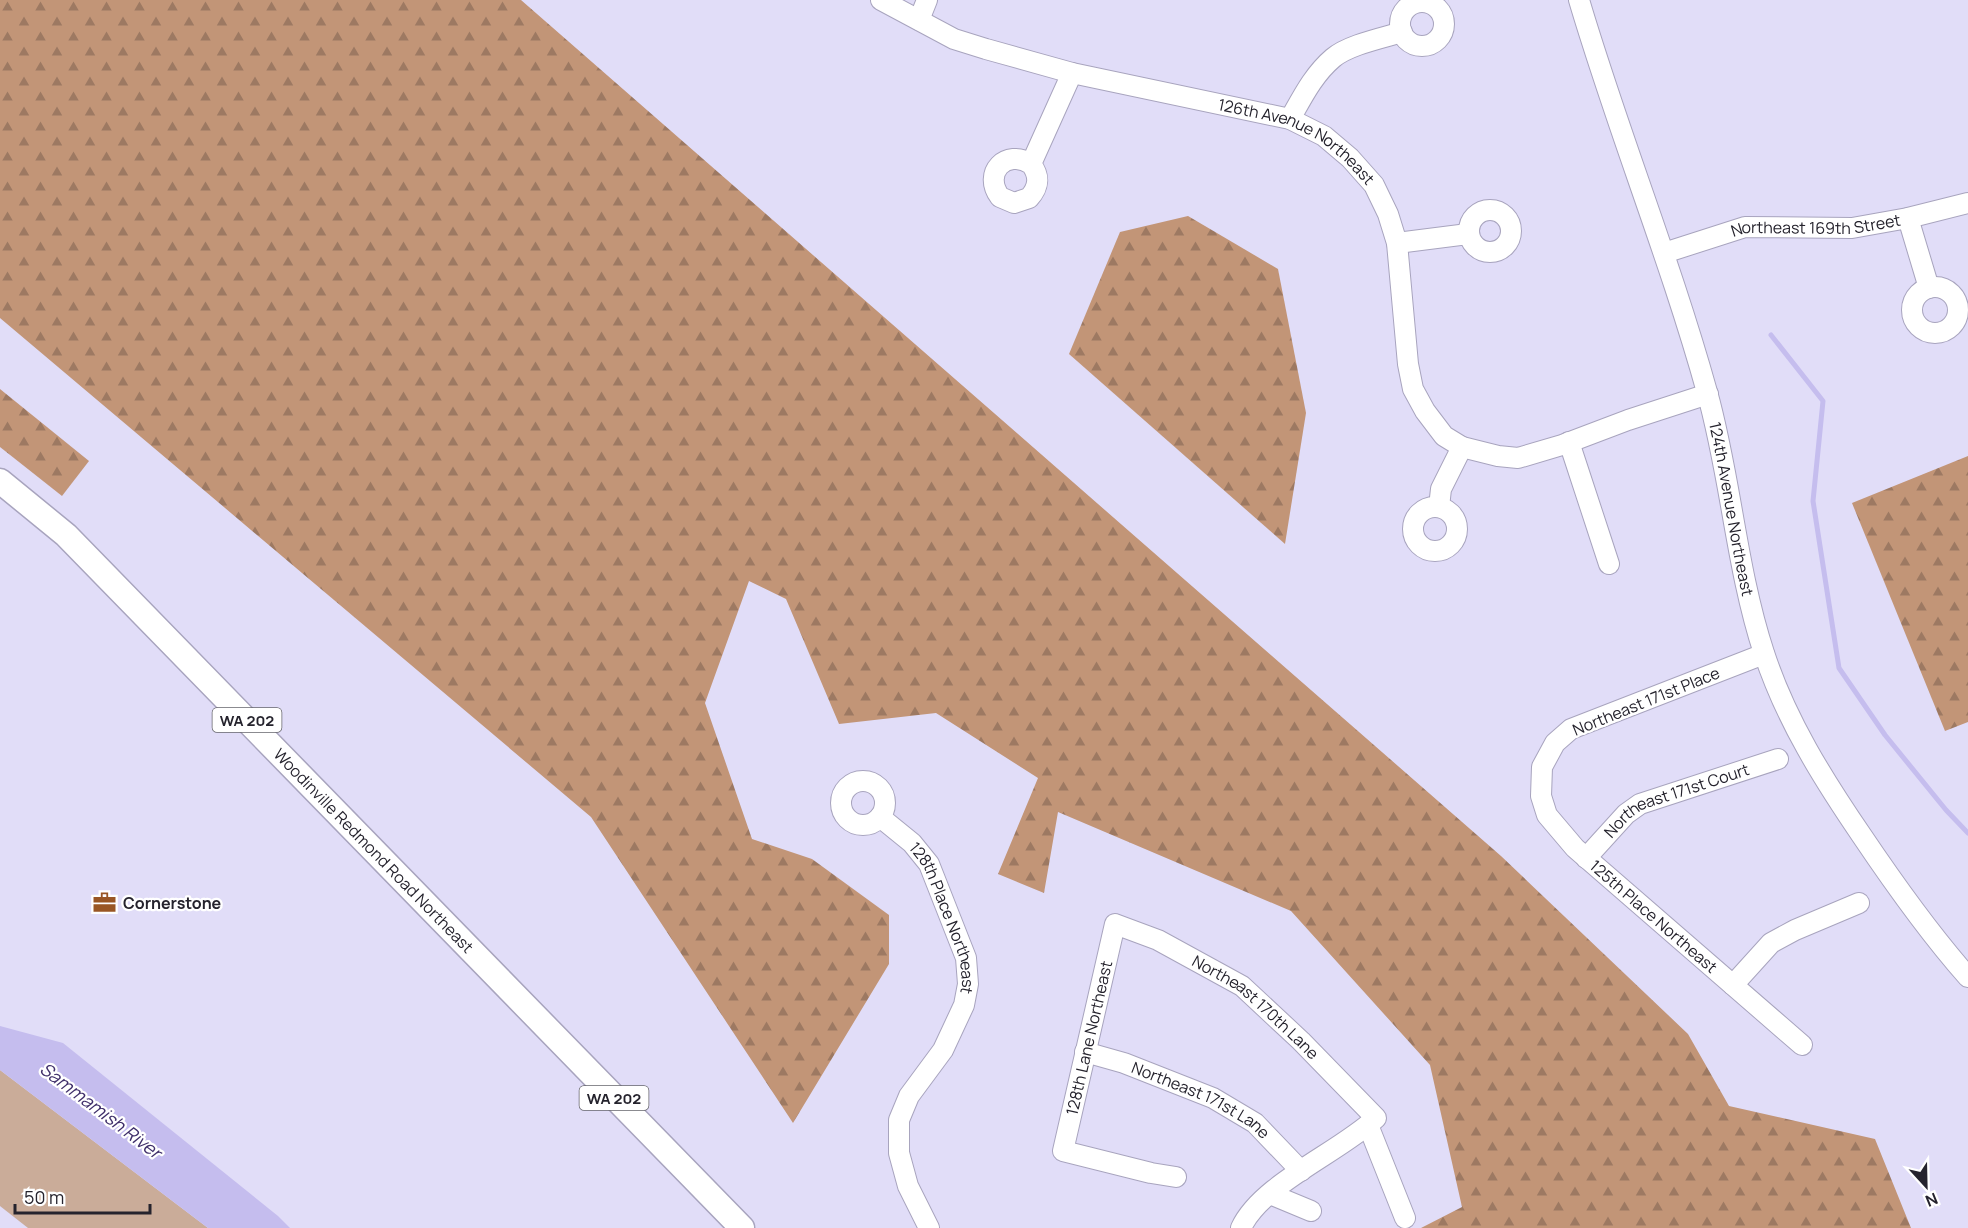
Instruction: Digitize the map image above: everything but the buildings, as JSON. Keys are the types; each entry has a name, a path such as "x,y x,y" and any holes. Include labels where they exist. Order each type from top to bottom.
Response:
{"main road":[{"name":"Woodinville Redmond Road Northeast","path":"0,481 66,535 742,1228"}],"street":[{"name":"126th Avenue Northeast","path":"881,0 954,39 1072,73 1290,119 1324,136 1350,158 1374,185 1388,214 1398,243 1408,364 1413,389 1425,411 1444,436 1462,447"},
{"path":"919,20 927,0"},
{"name":"124th Avenue Northeast","path":"1579,0 1602,75 1664,253 1708,394 1722,453 1747,592 1764,654 1796,729 1828,786 1900,894 1968,977"},
{"path":"1290,119 1314,77 1334,57 1358,46 1402,32"},
{"path":"1031,164 1072,73"},
{"name":"Northeast 169th Street","path":"1664,253 1745,227 1852,228 1908,219 1968,203"},
{"path":"1908,219 1929,288"},
{"path":"1398,243 1468,234"},
{"path":"1438,507 1441,489 1462,447 1498,456 1518,458 1708,394"},
{"path":"1569,442 1609,564"},
{"name":"Northeast 171st Place","path":"1542,767 1555,743 1571,729 1764,654"},
{"name":"Northeast 171st Court","path":"1586,858 1626,814 1640,804 1778,759"},
{"name":"125th Place Northeast","path":"1542,767 1541,796 1547,815 1557,829 1586,858 1802,1045"},
{"name":"128th Place Northeast","path":"880,817 912,843 929,864 966,958 968,984 964,1005 944,1050 909,1096 899,1120 899,1153 908,1186 929,1228"},
{"path":"1733,986 1771,943 1795,930 1859,903"},
{"name":"128th Lane Northeast","path":"1115,924 1063,1151 1176,1177"},
{"name":"Northeast 170th Lane","path":"1115,924 1158,940 1242,986 1301,1041 1372,1122"},
{"name":"Northeast 171st Lane","path":"1085,1052 1124,1063 1213,1098 1255,1123 1301,1171"},
{"path":"1241,1228 1246,1216 1270,1194 1372,1122 1405,1218"},
{"path":"1270,1194 1311,1210"}],"shaded area":[{"path":"0,1070 208,1228 28,1228 0,1206"}],"green space":[{"path":"0,0 521,0 1501,856 1688,1034 1729,1106 1875,1139 1911,1228 1421,1228 1462,1207 1430,1065 1291,911 1058,812 1044,893 998,874 1038,778 936,713 839,724 786,599 749,581 705,703 752,839 812,859 889,915 889,964 793,1123 591,817 0,318"},
{"path":"1188,216 1278,269 1306,413 1285,544 1069,354 1120,232"},
{"path":"0,389 89,461 62,496 0,447"},
{"path":"1968,456 1968,722 1945,731 1852,503"}],"water":[{"name":"Sammamish River","path":"0,1026 63,1043 290,1228 208,1228 0,1070"}],"waterway":[{"path":"1771,335 1823,401 1813,501 1839,668 1885,735 1946,810 1968,833"}],"place":[{"name":"Cornerstone","path":"105,903"}]}
